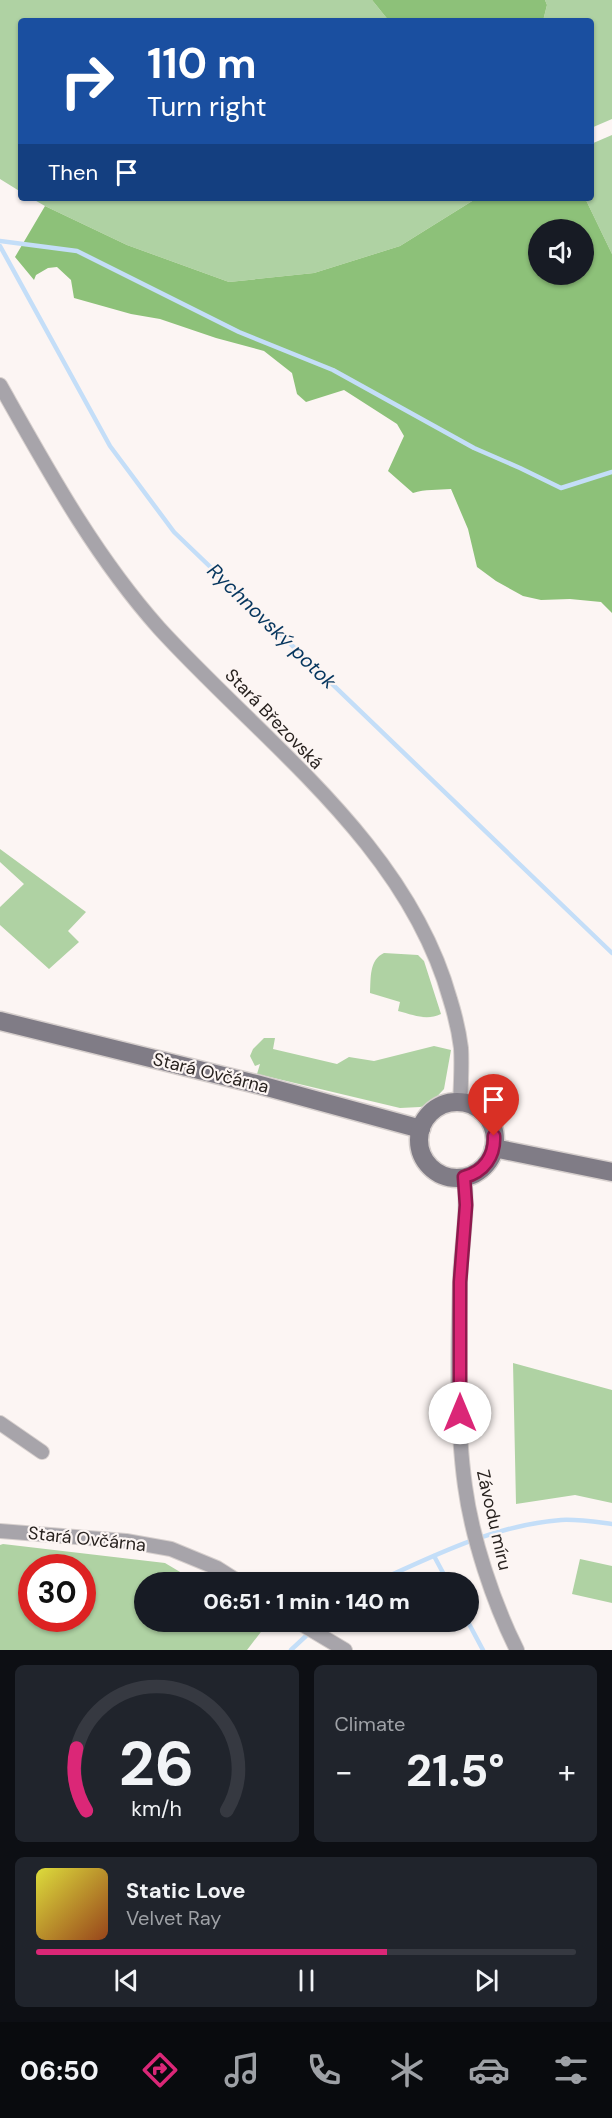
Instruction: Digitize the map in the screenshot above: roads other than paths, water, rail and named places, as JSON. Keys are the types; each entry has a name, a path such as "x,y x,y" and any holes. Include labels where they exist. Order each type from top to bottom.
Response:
{"main road":[{"name":"Stará Ovčárna","path":"0,1021 421,1129"},
{"path":"460,1102 475,1107 487,1117 494,1132 494,1148 482,1168 464,1177 444,1176 430,1167 420,1150 421,1129 434,1110 444,1105 460,1102"},
{"path":"494,1148 612,1172"}],"street":[{"name":"Stará Březovská","path":"0,385 76,518 112,572 159,627 289,758 352,826 405,896 431,944 453,1009 461,1047 460,1102"},
{"name":"Závodu míru","path":"464,1177 466,1205 460,1282 460,1413 465,1486 494,1596 517,1650"},
{"path":"0,1424 42,1452"},
{"name":"Stará Ovčárna","path":"0,1531 126,1541 171,1549 223,1572"},
{"path":"316,1632 345,1650"}],"waterway":[{"path":"0,241 77,251 239,332 333,370 474,448 561,488 612,472"},
{"name":"Rychnovský potok","path":"0,246 110,446 174,532 612,953"},
{"path":"398,1572 466,1543 513,1528 561,1520 612,1524"},
{"path":"434,1556 443,1572"},
{"path":"291,1650 310,1632"},
{"path":"473,1632 483,1650"}]}
